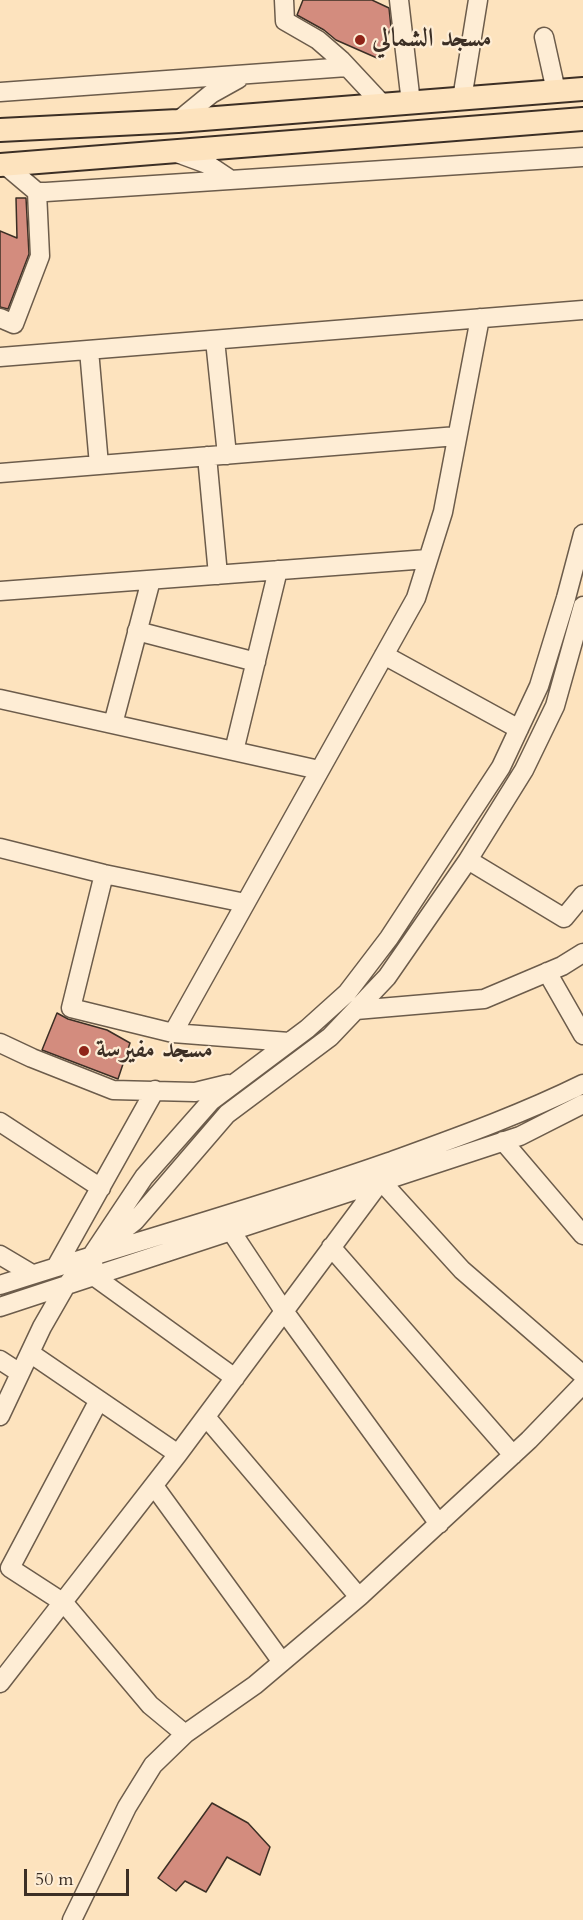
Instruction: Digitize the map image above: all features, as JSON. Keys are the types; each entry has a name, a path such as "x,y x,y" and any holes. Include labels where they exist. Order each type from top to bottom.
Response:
{"main road":[{"path":"0,130 178,121 583,89"},
{"path":"2,165 583,119"}],"street":[{"path":"284,0 285,21 318,40 383,105"},
{"path":"399,0 411,103"},
{"path":"462,99 477,0"},
{"path":"544,37 556,92"},
{"path":"0,92 347,67"},
{"path":"178,121 211,94 245,75"},
{"path":"172,152 207,164 231,180"},
{"path":"2,165 37,192 583,157"},
{"path":"37,192 40,256 7,321 8,356 583,310"},
{"path":"173,1033 416,598 443,512 480,318"},
{"path":"215,339 227,455"},
{"path":"89,350 99,465"},
{"path":"0,473 457,436"},
{"path":"207,456 218,575"},
{"path":"0,1416 64,1287 92,1255 144,1177 211,1101 289,1042 347,993 389,938 501,767 539,686 567,598 583,534"},
{"path":"0,591 428,559"},
{"path":"234,751 278,570"},
{"path":"113,724 151,580"},
{"path":"92,1255 135,1221 227,1114 330,1037 387,977 468,860 524,770 555,706 583,606"},
{"path":"137,632 256,662"},
{"path":"384,655 519,729"},
{"path":"0,699 320,770"},
{"path":"0,848 104,874 245,903"},
{"path":"468,860 564,918 583,895"},
{"path":"104,874 70,1008 173,1033 289,1042"},
{"path":"356,1010 484,999 562,966 583,953"},
{"path":"547,972 583,1035"},
{"path":"0,1043 113,1090 195,1092 237,1081"},
{"path":"0,1285 330,1182 536,1107 583,1084"},
{"path":"56,1267 154,1090"},
{"path":"0,1307 520,1136 583,1104"},
{"path":"0,1122 101,1188"},
{"path":"503,1141 583,1235"},
{"path":"0,1683 154,1486 381,1180"},
{"path":"381,1180 462,1270 583,1375"},
{"path":"231,1231 284,1311 439,1524"},
{"path":"331,1247 513,1455"},
{"path":"0,1255 32,1274"},
{"path":"92,1255 95,1277 235,1378"},
{"path":"30,1353 178,1454"},
{"path":"0,1360 20,1373"},
{"path":"72,1920 127,1807 153,1765 185,1734 255,1685 359,1597 513,1455 583,1384"},
{"path":"99,1400 10,1568 64,1603 150,1705 185,1734"},
{"path":"206,1417 359,1597"},
{"path":"154,1486 282,1662"}],"building":[{"name":"مسجد الشمالي","path":"303,0 372,0 389,8 391,28 377,58 336,40 324,30 297,15"},
{"path":"16,198 26,198 29,254 8,309 0,307 0,231 17,238"},
{"name":"مسجد مفيرسة","path":"57,1013 68,1019 107,1030 130,1043 118,1079 42,1050"},
{"path":"212,1803 248,1823 270,1847 260,1875 227,1857 206,1892 185,1881 176,1891 158,1878"}],"place":[{"name":"مسجد الشمالي","path":"360,40"},
{"name":"مسجد مفيرسة","path":"84,1051"}]}
